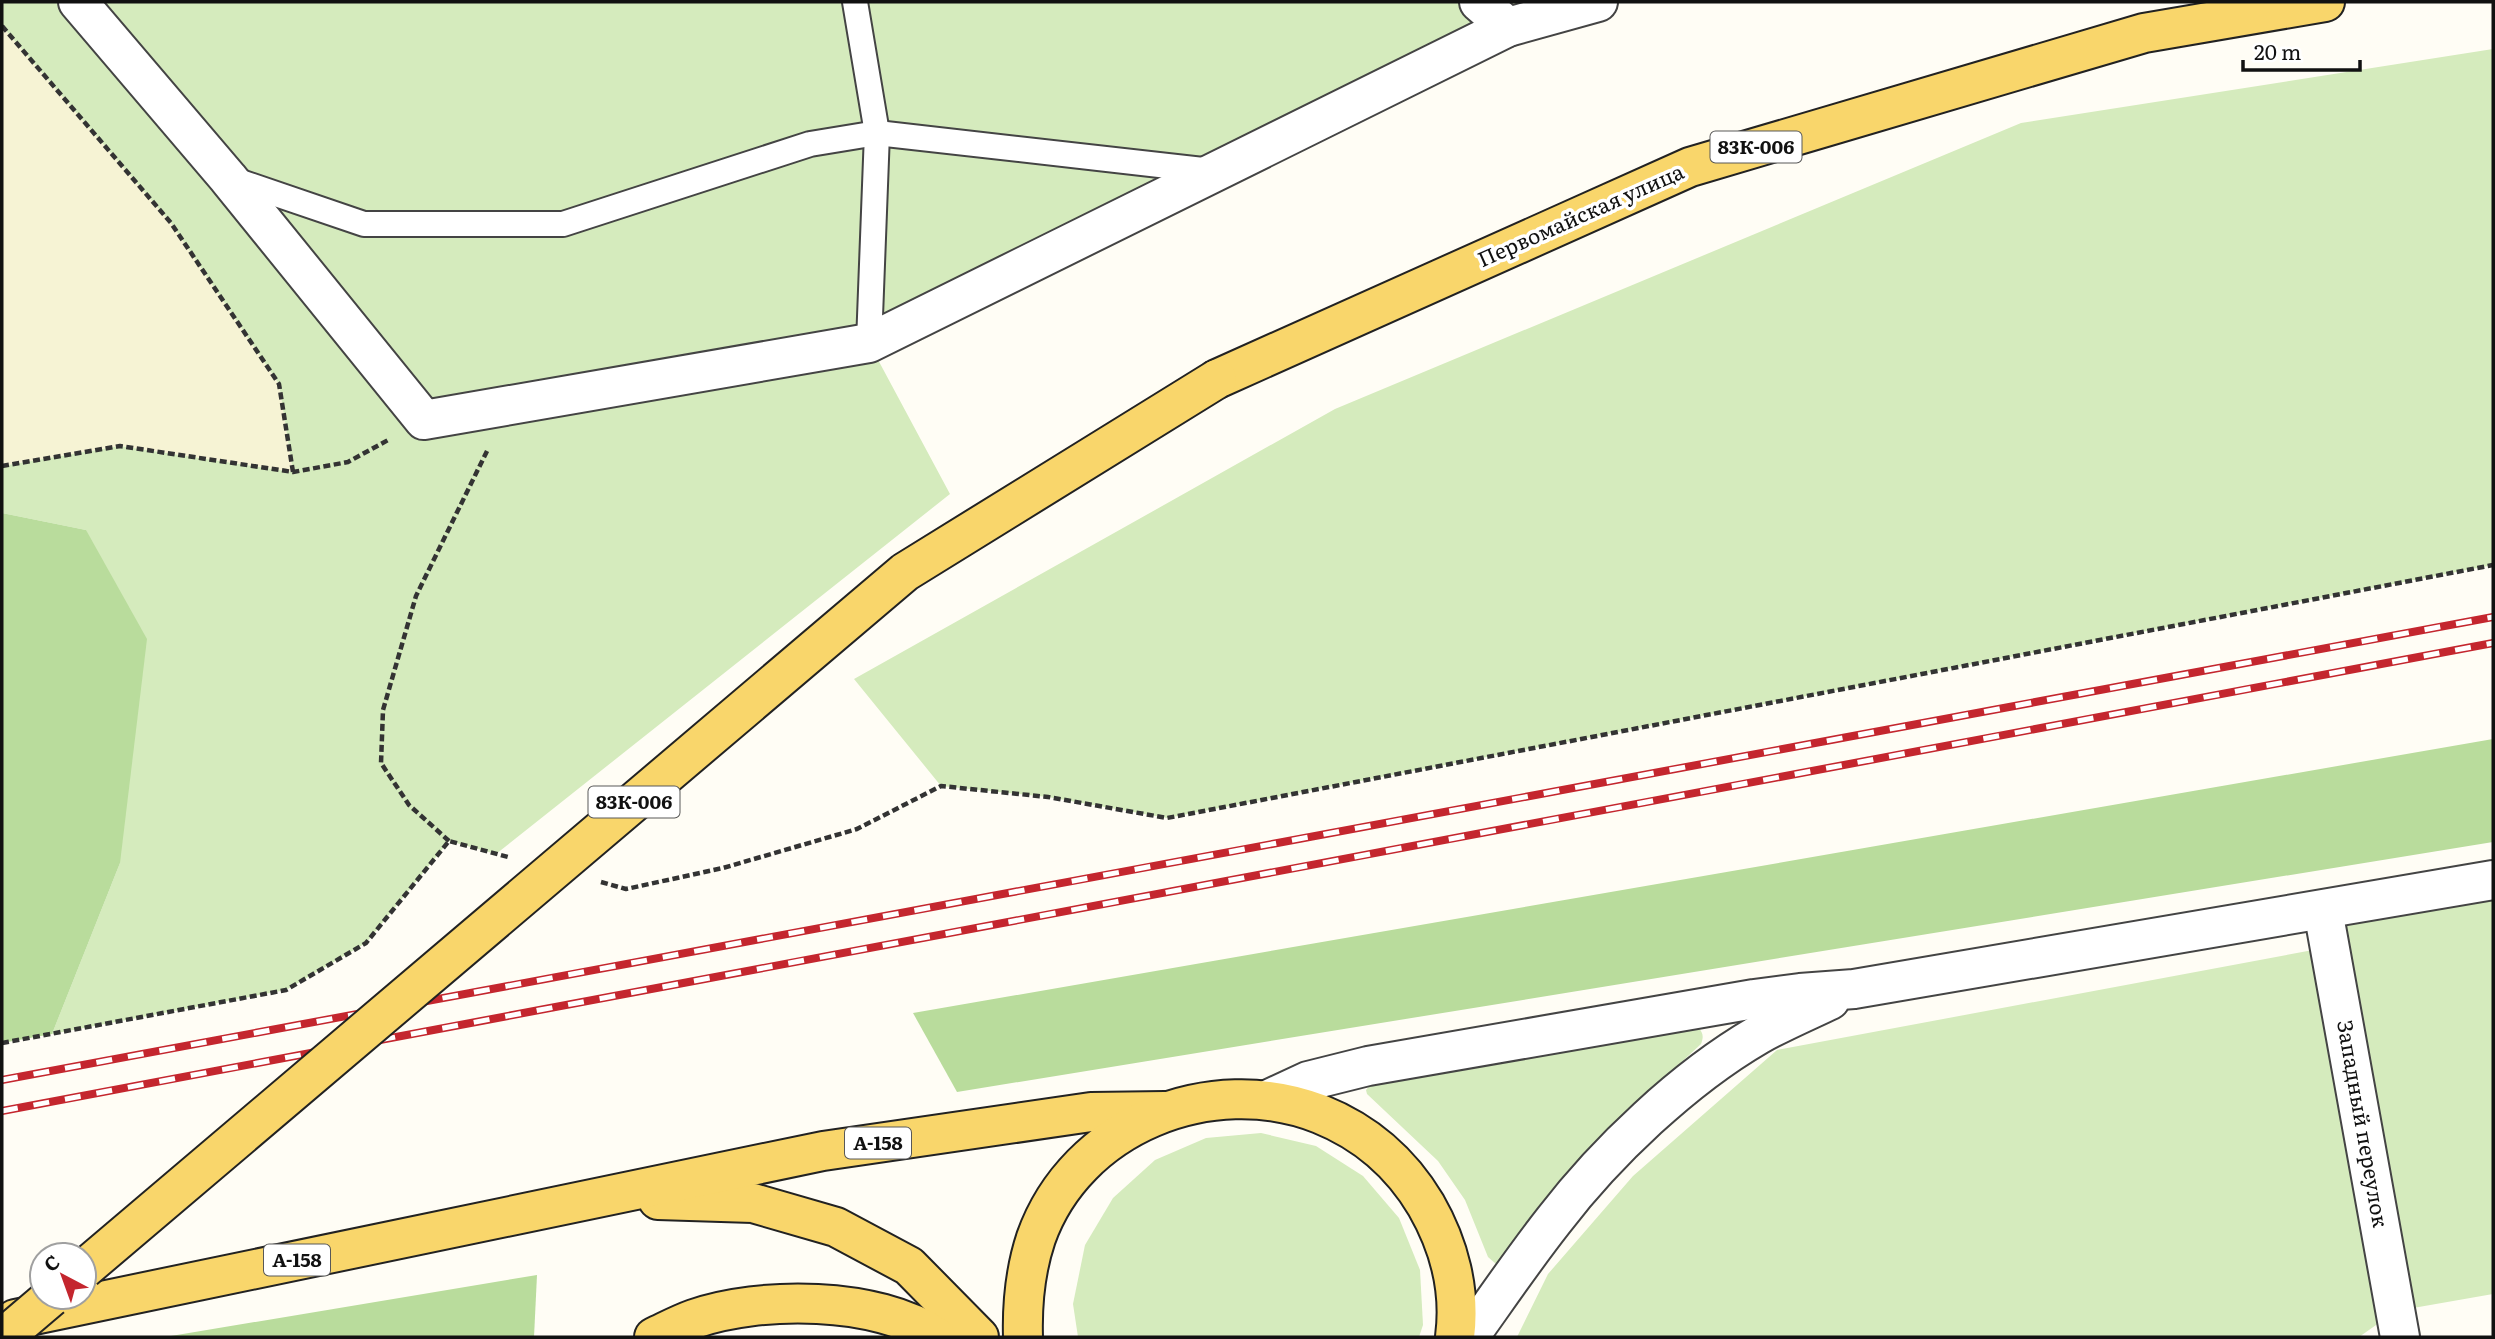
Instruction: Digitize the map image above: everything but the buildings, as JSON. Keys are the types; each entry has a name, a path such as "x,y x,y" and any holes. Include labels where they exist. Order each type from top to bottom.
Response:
{"main road":[{"name":"Первомайская улица","path":"98,1257 905,572 1217,379 1690,167 2144,33 2325,2"},
{"name":"А-158","path":"2,1322 836,1149 1091,1112 1165,1111 1216,1099 1242,1098 1303,1107 1336,1121 1367,1139 1394,1162 1417,1190 1435,1221 1448,1254 1456,1290 1455,1337"},
{"path":"1023,1337 1022,1308 1027,1271 1037,1236 1054,1203 1075,1173 1101,1148 1132,1127 1165,1111"},
{"name":"А-158","path":"593,1198 753,1203 836,1227 909,1266 979,1337"},
{"path":"654,1337 694,1319 776,1304 815,1304 862,1309 909,1322 936,1337"},
{"path":"4,1337 35,1311"}],"street":[{"path":"78,2 228,178 424,420 869,343 1508,27 1598,2"},
{"path":"1479,2 1508,27"},
{"path":"1267,1100 1308,1081 1367,1066 1754,999 1854,989 2493,880"},
{"name":"Западный переулок","path":"2323,910 2400,1337"},
{"path":"1469,1337 1554,1220 1598,1168 1650,1117 1724,1058 1759,1034 1854,989"}],"lane":[{"path":"855,2 877,134 869,343"},
{"path":"228,178 364,225 563,225 810,144 877,134 1216,171"}],"path":[{"path":"2,26 171,223 279,384 293,472"},
{"path":"509,857 449,841 410,805 381,763 383,710 416,596 511,404"},
{"path":"2,466 120,446 293,472 348,462 424,420"},
{"path":"600,882 626,889 723,869 857,829 941,786 1048,797 1167,818 2493,565"},
{"path":"2,1044 286,990 366,943 449,841"}],"shaded area":[{"path":"2,26 171,223 279,384 293,472 120,446 2,466"}],"green space":[{"path":"2,2 1598,2 869,343 950,494 496,854 449,841 366,943 286,990 52,1034 120,863 86,530 2,513 2,466 120,446 293,472 279,384 171,223 2,26"},
{"path":"2493,49 2493,565 1167,818 1048,797 941,786 854,679 1335,409 2021,123"},
{"path":"2,513 86,530 147,639 120,863 52,1034 2,1043"},
{"path":"2493,739 2493,842 957,1092 913,1013"},
{"path":"2493,880 2493,1294 2396,1311 2359,1337 1517,1337 1548,1274 1633,1176 1777,1050 2313,950 2323,910"},
{"path":"1698,1027 1702,1035 1701,1044 1590,1147 1540,1206 1502,1260 1496,1264 1488,1257 1465,1200 1438,1161 1367,1094 1366,1090 1372,1083"},
{"path":"1261,1133 1316,1146 1363,1176 1399,1218 1420,1270 1423,1325 1419,1337 1078,1337 1073,1304 1085,1245 1113,1198 1155,1160 1206,1138"},
{"path":"537,1275 534,1337 165,1337"}],"railway":[{"path":"2,1080 2493,617"},
{"path":"2,1111 2493,643"}]}
